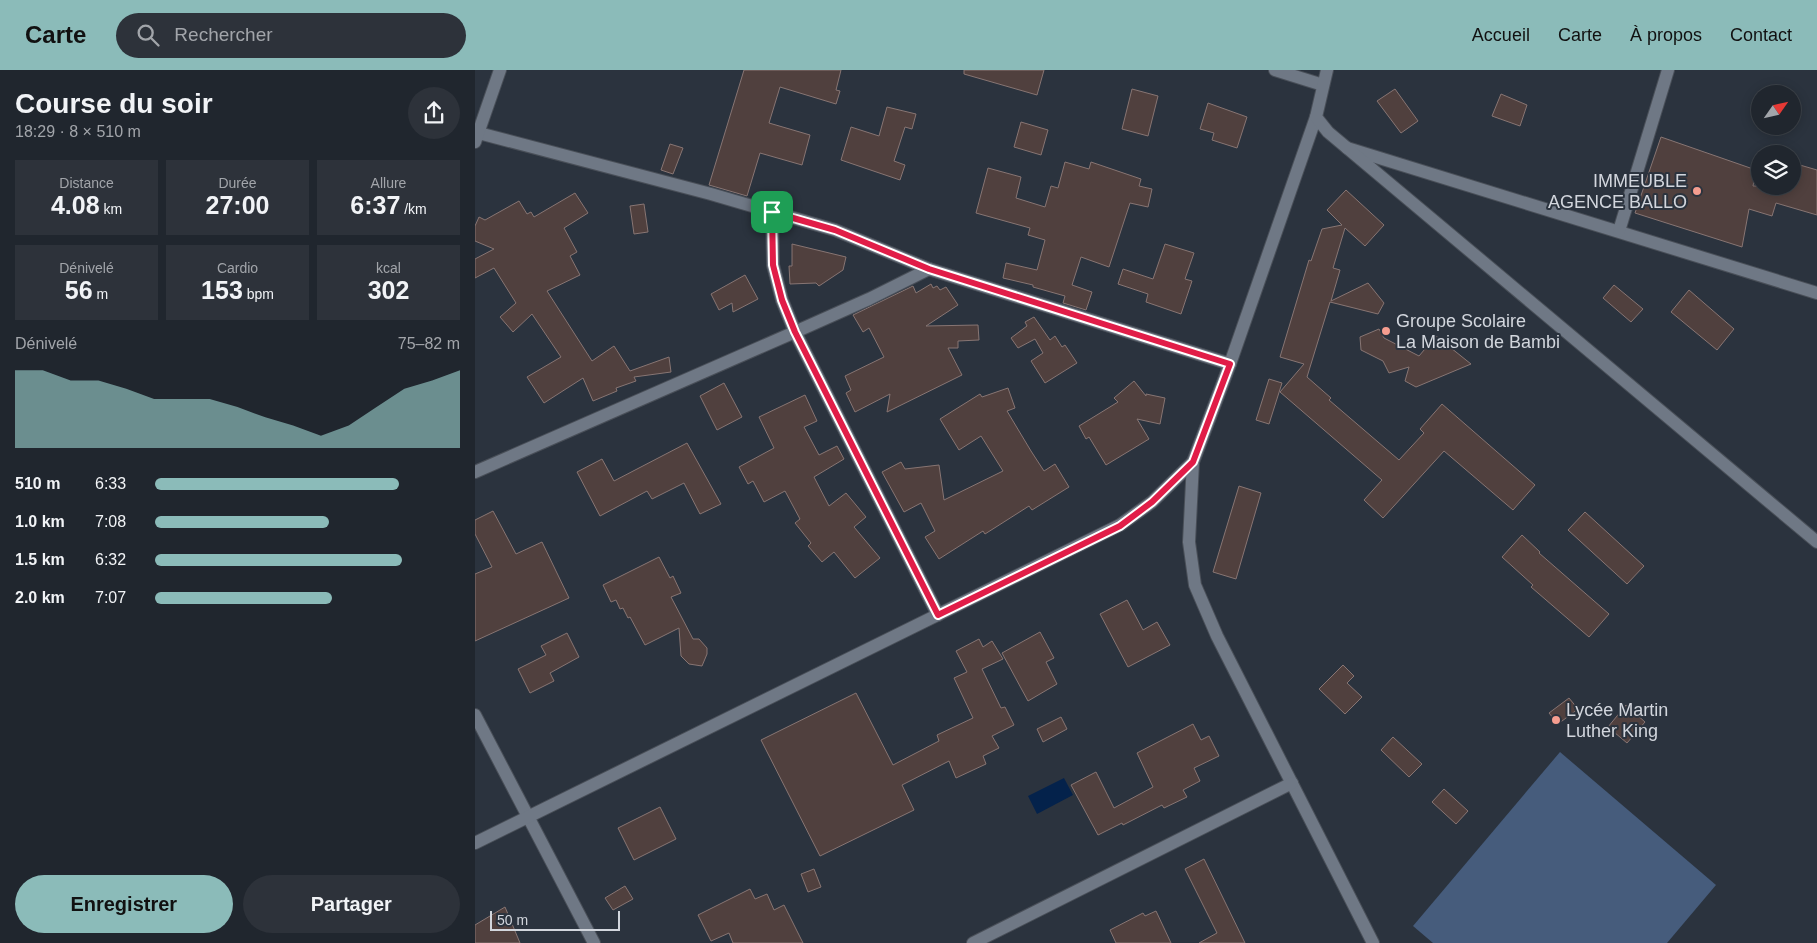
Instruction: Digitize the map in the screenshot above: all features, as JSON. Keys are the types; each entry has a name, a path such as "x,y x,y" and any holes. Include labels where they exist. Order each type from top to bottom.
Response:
{"street":[{"path":"500,70 476,136 835,230 929,269 1230,364"},
{"path":"1275,70 1323,85"},
{"path":"1327,70 1316,117 1230,364 1193,462 1189,542 1195,585 1217,636 1373,943"},
{"path":"1619,231 1668,70"},
{"path":"1316,117 1328,132 1817,542"},
{"path":"1347,148 1817,293"},
{"path":"772,212 773,265 782,300 795,332 938,615"},
{"path":"475,472 869,299 929,269"},
{"path":"475,843 1120,526 1152,502 1193,462"},
{"path":"475,715 594,943"},
{"path":"973,943 1292,783"}],"shaded area":[{"path":"1560,752 1716,885 1667,943 1433,943 1413,926"},
{"path":"1064,778 1073,795 1037,814 1028,796"}],"building":[{"path":"744,70 841,70 836,90 840,91 836,104 780,87 769,123 810,135 802,165 760,153 747,196 709,185"},
{"path":"964,70 1044,70 1037,95 964,74"},
{"path":"1132,89 1158,96 1148,136 1122,129"},
{"path":"1395,89 1418,121 1401,133 1377,101"},
{"path":"1501,94 1527,105 1520,126 1492,116"},
{"path":"1208,103 1247,117 1237,148 1212,140 1214,133 1200,129"},
{"path":"887,107 916,114 912,129 905,127 894,161 905,165 900,180 841,160 851,127 879,136"},
{"path":"1021,122 1048,130 1041,155 1014,147"},
{"name":"IMMEUBLE AGENCE BALLO","path":"1661,137 1751,168 1751,195 1801,195 1801,165 1817,170 1817,215 1776,203 1772,216 1749,209 1742,247 1635,213"},
{"path":"670,144 683,148 673,174 661,170"},
{"path":"1065,162 1089,169 1091,162 1141,179 1139,186 1152,189 1148,207 1130,203 1109,267 1081,257 1072,285 1092,292 1086,310 1063,303 1065,296 1033,287 1033,285 1003,278 1006,263 1037,270 1045,240 1028,235 1030,228 976,213 988,168 1021,177 1016,198 1045,207 1051,186 1058,188"},
{"path":"1346,190 1384,225 1365,246 1345,228 1333,268 1340,270 1331,301 1368,283 1384,303 1378,314 1330,302 1307,377 1331,398 1329,400 1399,460 1424,433 1420,429 1442,404 1535,485 1513,510 1444,451 1383,518 1364,500 1382,480 1280,392 1304,364 1280,357 1309,260 1311,261 1322,229 1342,225 1327,210"},
{"path":"575,193 588,213 564,228 577,252 570,256 580,275 547,291 592,361 614,346 630,371 669,357 671,372 634,377 636,381 616,388 617,391 593,401 583,378 544,403 527,377 561,357 532,314 513,332 500,317 516,303 494,268 475,278 475,259 494,249 475,241 475,226 479,217 485,220 519,201 527,214 531,212 534,217"},
{"path":"644,204 648,232 634,234 630,206"},
{"path":"792,244 846,257 843,270 819,286 816,283 790,284 789,266 792,266"},
{"path":"1165,244 1194,253 1185,279 1192,281 1181,314 1146,302 1148,294 1118,284 1123,269 1153,279"},
{"path":"745,275 758,299 733,312 732,303 719,310 711,294"},
{"path":"931,284 933,288 937,286 940,290 946,287 958,305 926,326 978,325 979,340 958,341 958,348 948,348 962,375 887,412 890,394 855,412 846,393 851,390 845,376 884,357 869,328 863,332 853,315 913,286 916,293"},
{"path":"1614,285 1643,309 1631,322 1603,298"},
{"path":"1689,290 1734,329 1717,350 1671,312"},
{"path":"1034,317 1050,340 1055,336 1062,347 1065,345 1077,363 1045,383 1031,361 1043,353 1035,339 1018,348 1011,338 1027,326 1025,322"},
{"path":"1379,329 1384,338 1419,356 1436,336 1471,364 1416,387 1405,381 1409,367 1389,373 1383,361 1361,350 1360,337"},
{"path":"1269,379 1282,383 1269,424 1256,420"},
{"path":"1134,381 1146,396 1146,394 1165,398 1160,424 1137,419 1149,439 1106,465 1089,437 1086,439 1079,426 1118,402 1114,398"},
{"path":"724,383 742,417 717,430 700,396"},
{"path":"1008,388 1015,408 1007,411 1031,451 1044,471 1055,464 1069,487 1032,510 1029,506 985,534 983,531 939,559 925,537 935,531 921,503 904,512 882,472 901,462 905,469 939,465 944,500 1003,471 981,436 959,450 940,419 980,394 982,397"},
{"path":"805,395 817,421 804,427 819,455 837,446 844,459 814,477 829,506 846,493 866,517 854,527 880,558 855,578 834,552 822,562 808,546 811,543 795,523 800,519 785,491 764,502 753,481 748,484 739,467 774,448 759,417"},
{"path":"687,443 721,504 700,514 684,483 652,499 647,491 600,516 577,472 602,459 614,481"},
{"path":"1239,486 1261,493 1236,579 1213,572"},
{"path":"493,511 516,554 542,542 569,598 475,641 475,574 492,567 475,534 475,520"},
{"path":"1585,512 1644,566 1627,584 1568,530"},
{"path":"1522,535 1539,553 1609,614 1589,637 1531,587 1533,585 1502,557"},
{"path":"659,557 670,578 673,576 681,593 671,597 693,639 699,639 707,648 707,654 702,666 689,664 681,656 679,628 645,645 630,617 628,618 623,608 620,609 616,600 611,602 603,585"},
{"path":"1127,600 1143,630 1157,622 1170,645 1128,667 1100,614"},
{"path":"1040,632 1054,658 1046,662 1057,684 1028,701 1002,653"},
{"path":"567,633 579,657 550,673 554,681 530,693 518,669 546,655 541,646"},
{"path":"979,639 983,647 992,641 1003,659 982,669 1001,708 1005,707 1014,725 992,736 999,748 983,756 986,764 956,778 949,761 902,785 914,810 820,856 761,740 856,693 893,765 939,741 937,735 973,718 954,678 967,672 956,651"},
{"path":"1343,665 1354,676 1347,683 1362,697 1345,714 1319,689"},
{"path":"1569,698 1578,709 1558,724 1549,713"},
{"path":"1626,705 1645,722 1627,743 1608,727"},
{"path":"1061,717 1067,729 1043,742 1037,729"},
{"path":"1193,724 1201,740 1209,736 1219,756 1194,768 1200,781 1183,790 1187,797 1164,808 1162,805 1123,825 1122,823 1098,835 1071,785 1096,772 1114,808 1153,787 1137,753"},
{"path":"1393,737 1422,764 1409,777 1381,750"},
{"path":"1444,789 1468,811 1456,824 1432,802"},
{"path":"660,807 676,839 634,860 618,828"},
{"path":"1204,859 1245,943 1199,943 1217,933 1185,869"},
{"path":"814,869 821,887 808,892 801,874"},
{"path":"625,886 633,899 613,910 605,898"},
{"path":"750,889 755,899 767,894 774,910 784,905 803,943 733,943 729,933 711,941 698,915"},
{"path":"505,907 520,943 475,943 475,925"},
{"path":"1156,911 1171,943 1116,943 1110,930 1143,913 1145,916"}],"place":[{"name":"IMMEUBLE AGENCE BALLO","path":"1697,191"},
{"name":"Groupe Scolaire La Maison de Bambi","path":"1386,331"},
{"name":"Lycée Martin Luther King","path":"1556,720"}],"route":[{"path":"772,212 835,230 929,269 1230,364 1193,462 1152,502 1120,526 938,615 795,332 782,300 773,265 772,212"}]}
